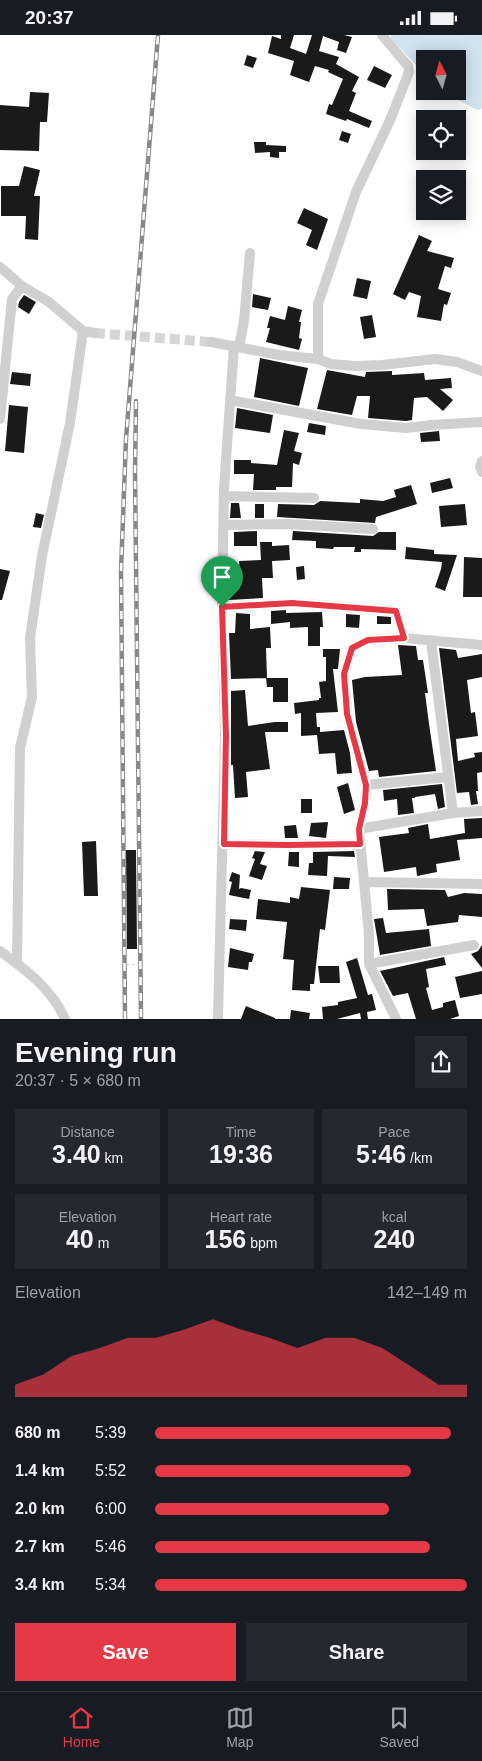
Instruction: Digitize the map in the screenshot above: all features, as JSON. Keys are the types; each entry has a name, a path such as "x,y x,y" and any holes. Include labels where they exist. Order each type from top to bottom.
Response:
{"street":[{"path":"318,359 318,304 356,192 391,118 409,72 408,66 382,35"},
{"path":"218,1019 226,736 222,607 224,496 230,400 236,346 244,321 250,253"},
{"path":"0,267 22,286 49,302 83,331 95,333"},
{"path":"0,419 12,299 22,286"},
{"path":"17,963 20,748 32,697 30,638 42,556 70,423 83,331"},
{"path":"211,342 279,355 318,359 331,364 355,366 435,359 457,361 482,371"},
{"path":"230,400 361,424 406,428 482,422"},
{"path":"482,461 480,467 482,472"},
{"path":"224,496 314,498"},
{"path":"224,525 289,525 373,529"},
{"path":"222,607 292,603 396,611 404,638"},
{"path":"396,1019 369,964 359,829 365,803 366,785 347,714 344,674 352,648 368,640 404,638 482,645"},
{"path":"431,641 453,813"},
{"path":"366,785 448,777"},
{"path":"359,829 453,813 482,811"},
{"path":"224,844 360,844"},
{"path":"364,882 482,884"},
{"path":"369,964 474,945"},
{"path":"0,951 26,969 52,997 65,1019"}],"path":[{"path":"132,964 132,970"},
{"path":"127,965 137,964"}],"water":[{"path":"391,35 482,35 482,109 477,110 458,100 466,100 466,50 416,50 416,65 391,38"}],"building":[{"path":"281,35 294,35 290,48 306,54 312,35 344,35 352,37 346,53 337,50 339,42 323,36 319,51 339,57 336,64 359,77 352,91 356,93 349,111 372,121 369,128 347,119 346,121 326,114 329,104 332,105 343,79 328,72 329,70 315,66 309,82 290,75 294,61 268,53 272,36 281,39"},
{"path":"247,55 257,58 253,68 244,65"},
{"path":"374,66 392,75 385,88 367,80"},
{"path":"30,92 49,93 47,122 40,122 39,151 0,150 0,105 29,107"},
{"path":"342,131 351,134 348,143 339,140"},
{"path":"254,142 286,146 286,152 279,152 279,158 270,157 270,152 255,153"},
{"path":"24,166 40,170 34,196 40,196 38,240 25,239 26,216 1,216 1,186 19,186"},
{"path":"304,208 328,219 317,250 306,245 312,230 297,223"},
{"path":"419,235 432,241 427,251 454,258 451,268 445,266 438,289 451,293 447,305 444,304 441,321 417,317 421,296 409,292 405,300 393,294"},
{"path":"357,278 371,281 367,299 353,296"},
{"path":"253,294 271,298 268,310 252,307"},
{"path":"24,295 36,302 29,314 18,307"},
{"path":"288,306 302,310 299,322 301,322 299,338 302,339 299,350 266,342 270,328 267,328 270,316 285,320"},
{"path":"372,315 376,337 364,339 360,317"},
{"path":"260,358 308,368 299,406 254,397"},
{"path":"327,370 365,377 366,372 392,371 392,375 424,373 425,380 451,378 452,388 440,389 453,400 443,411 427,397 414,398 412,420 406,421 368,418 370,396 357,396 352,415 317,409"},
{"path":"12,372 31,374 30,386 10,384"},
{"path":"9,405 28,407 24,453 5,451"},
{"path":"237,408 273,415 270,433 235,428"},
{"path":"309,423 326,426 325,435 307,432"},
{"path":"284,430 299,433 294,451 302,453 299,465 293,463 292,487 276,487 276,490 253,490 254,474 234,474 234,460 251,460 251,463 277,465"},
{"path":"439,431 440,441 421,442 420,433"},
{"path":"450,478 453,488 432,493 430,483"},
{"path":"411,485 417,504 376,517 375,523 277,517 278,504 314,505 320,501 360,503 360,499 383,501 396,497 394,490"},
{"path":"231,503 239,503 241,518 230,518"},
{"path":"255,504 264,504 264,518 255,518"},
{"path":"465,504 467,525 441,527 439,506"},
{"path":"36,513 44,515 41,528 33,527"},
{"path":"257,531 257,546 234,546 234,532"},
{"path":"293,531 373,536 379,532 396,532 396,550 361,549 361,552 354,552 355,547 316,548 316,541 292,540"},
{"path":"260,542 272,542 272,546 289,545 290,560 272,561 273,578 262,578 263,598 229,600 229,585 241,584 239,561 261,560"},
{"path":"406,547 434,550 434,554 457,555 445,591 435,587 442,562 405,559"},
{"path":"464,557 482,558 482,597 463,597"},
{"path":"304,566 305,579 297,580 296,567"},
{"path":"0,569 10,571 2,600 0,600"},
{"path":"286,610 286,613 322,612 323,627 320,627 320,646 308,646 308,627 290,628 290,622 271,624 271,611"},
{"path":"236,613 250,614 250,629 270,627 271,648 266,648 267,678 231,679 229,633 235,633"},
{"path":"346,614 360,615 359,628 346,627"},
{"path":"377,616 391,617 391,624 377,624"},
{"path":"398,645 416,646 418,660 423,660 428,693 425,693 436,771 379,777 378,770 369,771 356,722 352,680 365,677 402,675"},
{"path":"439,648 456,650 458,658 482,654 482,677 467,680 471,713 475,712 478,736 456,739 458,761 475,757 474,753 482,752 482,772 477,773 478,791 476,791 478,804 471,805 469,792 457,793"},
{"path":"323,649 340,649 338,669 333,669 338,712 316,713 317,727 320,727 320,732 344,730 350,753 352,773 337,774 335,753 319,754 317,735 301,736 301,713 295,714 294,703 319,700 321,698 319,682 326,681 326,657 323,657"},
{"path":"266,678 288,678 288,702 273,702 273,687 267,687"},
{"path":"245,690 248,726 288,722 288,732 265,732 270,769 246,772 248,797 235,798 233,765 231,765 231,691"},
{"path":"348,783 355,810 344,814 337,787"},
{"path":"442,784 445,807 438,809 435,794 415,797 412,798 414,813 398,815 397,799 384,801 383,790"},
{"path":"301,799 312,799 312,813 301,813"},
{"path":"482,818 482,838 457,840 460,860 436,864 437,872 417,876 416,867 384,872 379,837 409,833 408,828 428,824 430,839 465,833 464,819"},
{"path":"328,822 326,838 309,836 311,823"},
{"path":"296,825 298,838 285,838 284,826"},
{"path":"96,841 98,896 84,896 82,842"},
{"path":"126,850 136,850 137,949 127,949"},
{"path":"255,851 265,852 260,864 267,866 262,880 249,876 255,859 252,858"},
{"path":"354,851 355,857 328,856 327,876 308,875 309,863 313,863 313,852"},
{"path":"289,852 299,852 299,867 288,866"},
{"path":"232,872 240,875 239,889 251,890 249,899 229,895 232,882 229,881"},
{"path":"334,877 350,878 349,889 333,889"},
{"path":"301,887 330,890 325,930 320,929 314,984 310,984 310,991 292,990 294,960 283,959 287,922 256,919 258,899 290,903 290,897 299,899"},
{"path":"387,889 445,890 448,897 464,893 482,894 482,917 459,915 458,922 427,926 424,909 388,910"},
{"path":"383,918 386,933 429,929 431,946 380,955 374,919"},
{"path":"230,919 247,920 246,931 229,929"},
{"path":"482,945 482,968 471,954 478,951"},
{"path":"230,948 254,954 252,962 249,962 248,970 228,967"},
{"path":"444,957 446,965 426,969 429,987 426,988 432,1010 443,1007 443,1003 455,1000 459,1016 450,1019 416,1019 408,993 393,996 380,971"},
{"path":"357,958 368,995 372,994 376,1010 367,1012 368,1019 361,1019 360,1013 337,1019 323,1019 322,1007 338,1005 338,1002 357,998 346,962"},
{"path":"318,966 339,966 340,983 320,983"},
{"path":"482,971 482,994 460,998 455,977"},
{"path":"246,1006 275,1018 275,1019 241,1019"},
{"path":"291,1010 310,1013 309,1019 290,1019"}],"tunnel":[{"path":"95,333 211,342"}],"railway":[{"path":"125,1019 121,571 126,439 158,35"},
{"path":"136,401 135,473 141,1019"}],"route":[{"path":"292,603 396,611 404,638 368,640 352,648 344,674 347,714 366,785 365,803 359,829 360,844 224,844 226,736 222,607 292,603"}]}
